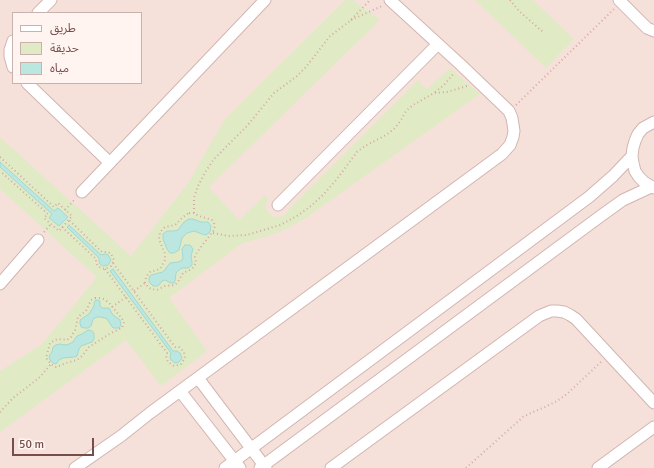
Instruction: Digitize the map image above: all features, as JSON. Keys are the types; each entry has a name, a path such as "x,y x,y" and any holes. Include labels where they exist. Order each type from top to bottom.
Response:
{"street":[{"path":"39,12 51,0"},
{"path":"82,192 265,0"},
{"path":"75,468 121,436 502,154 510,145 513,137 514,124 510,111 391,1"},
{"path":"620,1 642,24 654,31"},
{"path":"12,44 10,56 12,63"},
{"path":"278,205 438,44"},
{"path":"28,84 110,163"},
{"path":"652,187 639,177 635,170 632,148 638,134 643,128 654,122"},
{"path":"225,468 237,464 251,449 589,197 613,176 632,156"},
{"path":"198,378 263,467 602,215 623,200 652,187"},
{"path":"1,280 38,240"},
{"path":"331,468 544,313 557,311 570,315 576,319 654,403"},
{"path":"180,391 237,464"},
{"path":"598,468 654,427"}],"path":[{"path":"194,213 194,198 198,186 214,159 247,126 274,94 306,67 330,36 350,21 370,0"},
{"path":"510,0 519,11 543,32"},
{"path":"350,21 391,1"},
{"path":"510,111 620,1"},
{"path":"213,233 229,236 247,235 280,225 297,216 324,194 357,152 365,146 386,136 395,128 406,111 413,104 444,86 461,65"},
{"path":"434,93 447,92 480,82"},
{"path":"0,157 54,207 58,203 72,216 58,231 44,218 48,214 0,171"},
{"path":"134,291 145,283 147,275 152,271 160,269 165,260 165,254 159,239 159,234 165,227 175,225 189,213 194,213 212,220 215,225 213,233 206,239 196,253 196,263 191,270 183,273 172,286 165,286 155,290 150,288 145,283"},
{"path":"62,227 96,259 98,266 105,269 167,353 166,356 168,362 174,366 181,364 185,358 184,352 179,347 175,347 113,263 113,257 111,254 105,251 102,252 69,220"},
{"path":"105,269 109,268 113,263"},
{"path":"112,307 126,297"},
{"path":"92,299 104,299 123,320 124,322 122,328 89,347 77,360 56,367 51,364 46,358 50,343 58,339 67,340 71,337 75,330 78,317 86,311 92,299"},
{"path":"466,468 523,417 557,402 609,354"},
{"path":"0,412 14,398 34,382 51,364"}],"shaded area":[{"path":"0,0 654,0 654,468 0,468"}],"green space":[{"path":"345,0 353,0 380,20 209,187 239,220 265,195 268,198 266,208 269,213 275,217 284,215 418,80 427,89 450,68 480,94 303,220 280,232 241,244 169,298 207,351 161,386 126,340 0,432 0,371 42,344 97,277 0,189 0,137 131,256 188,183 224,120"},
{"path":"475,0 533,0 574,39 546,68"}],"water":[{"path":"0,162 54,211 58,208 68,217 59,226 49,218 52,214 0,167"},
{"path":"189,219 208,222 211,226 210,232 206,235 194,231 187,233 182,238 179,250 174,253 170,253 163,239 163,234 167,231 178,230 184,222"},
{"path":"69,225 101,255 108,255 111,260 108,265 103,266 100,264 99,258 67,227"},
{"path":"185,245 190,245 193,249 191,256 192,265 188,268 182,268 176,273 174,283 165,280 158,286 153,286 149,282 151,275 163,272 170,263 181,261 183,258 182,249"},
{"path":"113,269 173,351 180,353 182,358 179,362 175,363 171,360 171,353 110,271"},
{"path":"96,300 100,301 100,306 102,308 109,308 113,315 120,320 121,325 119,328 113,328 107,319 100,317 93,319 91,326 88,328 81,327 80,320 89,314"},
{"path":"88,330 94,333 94,339 92,342 81,346 77,356 63,358 56,364 50,360 49,356 53,347 60,344 69,344 73,342 77,336"}]}
